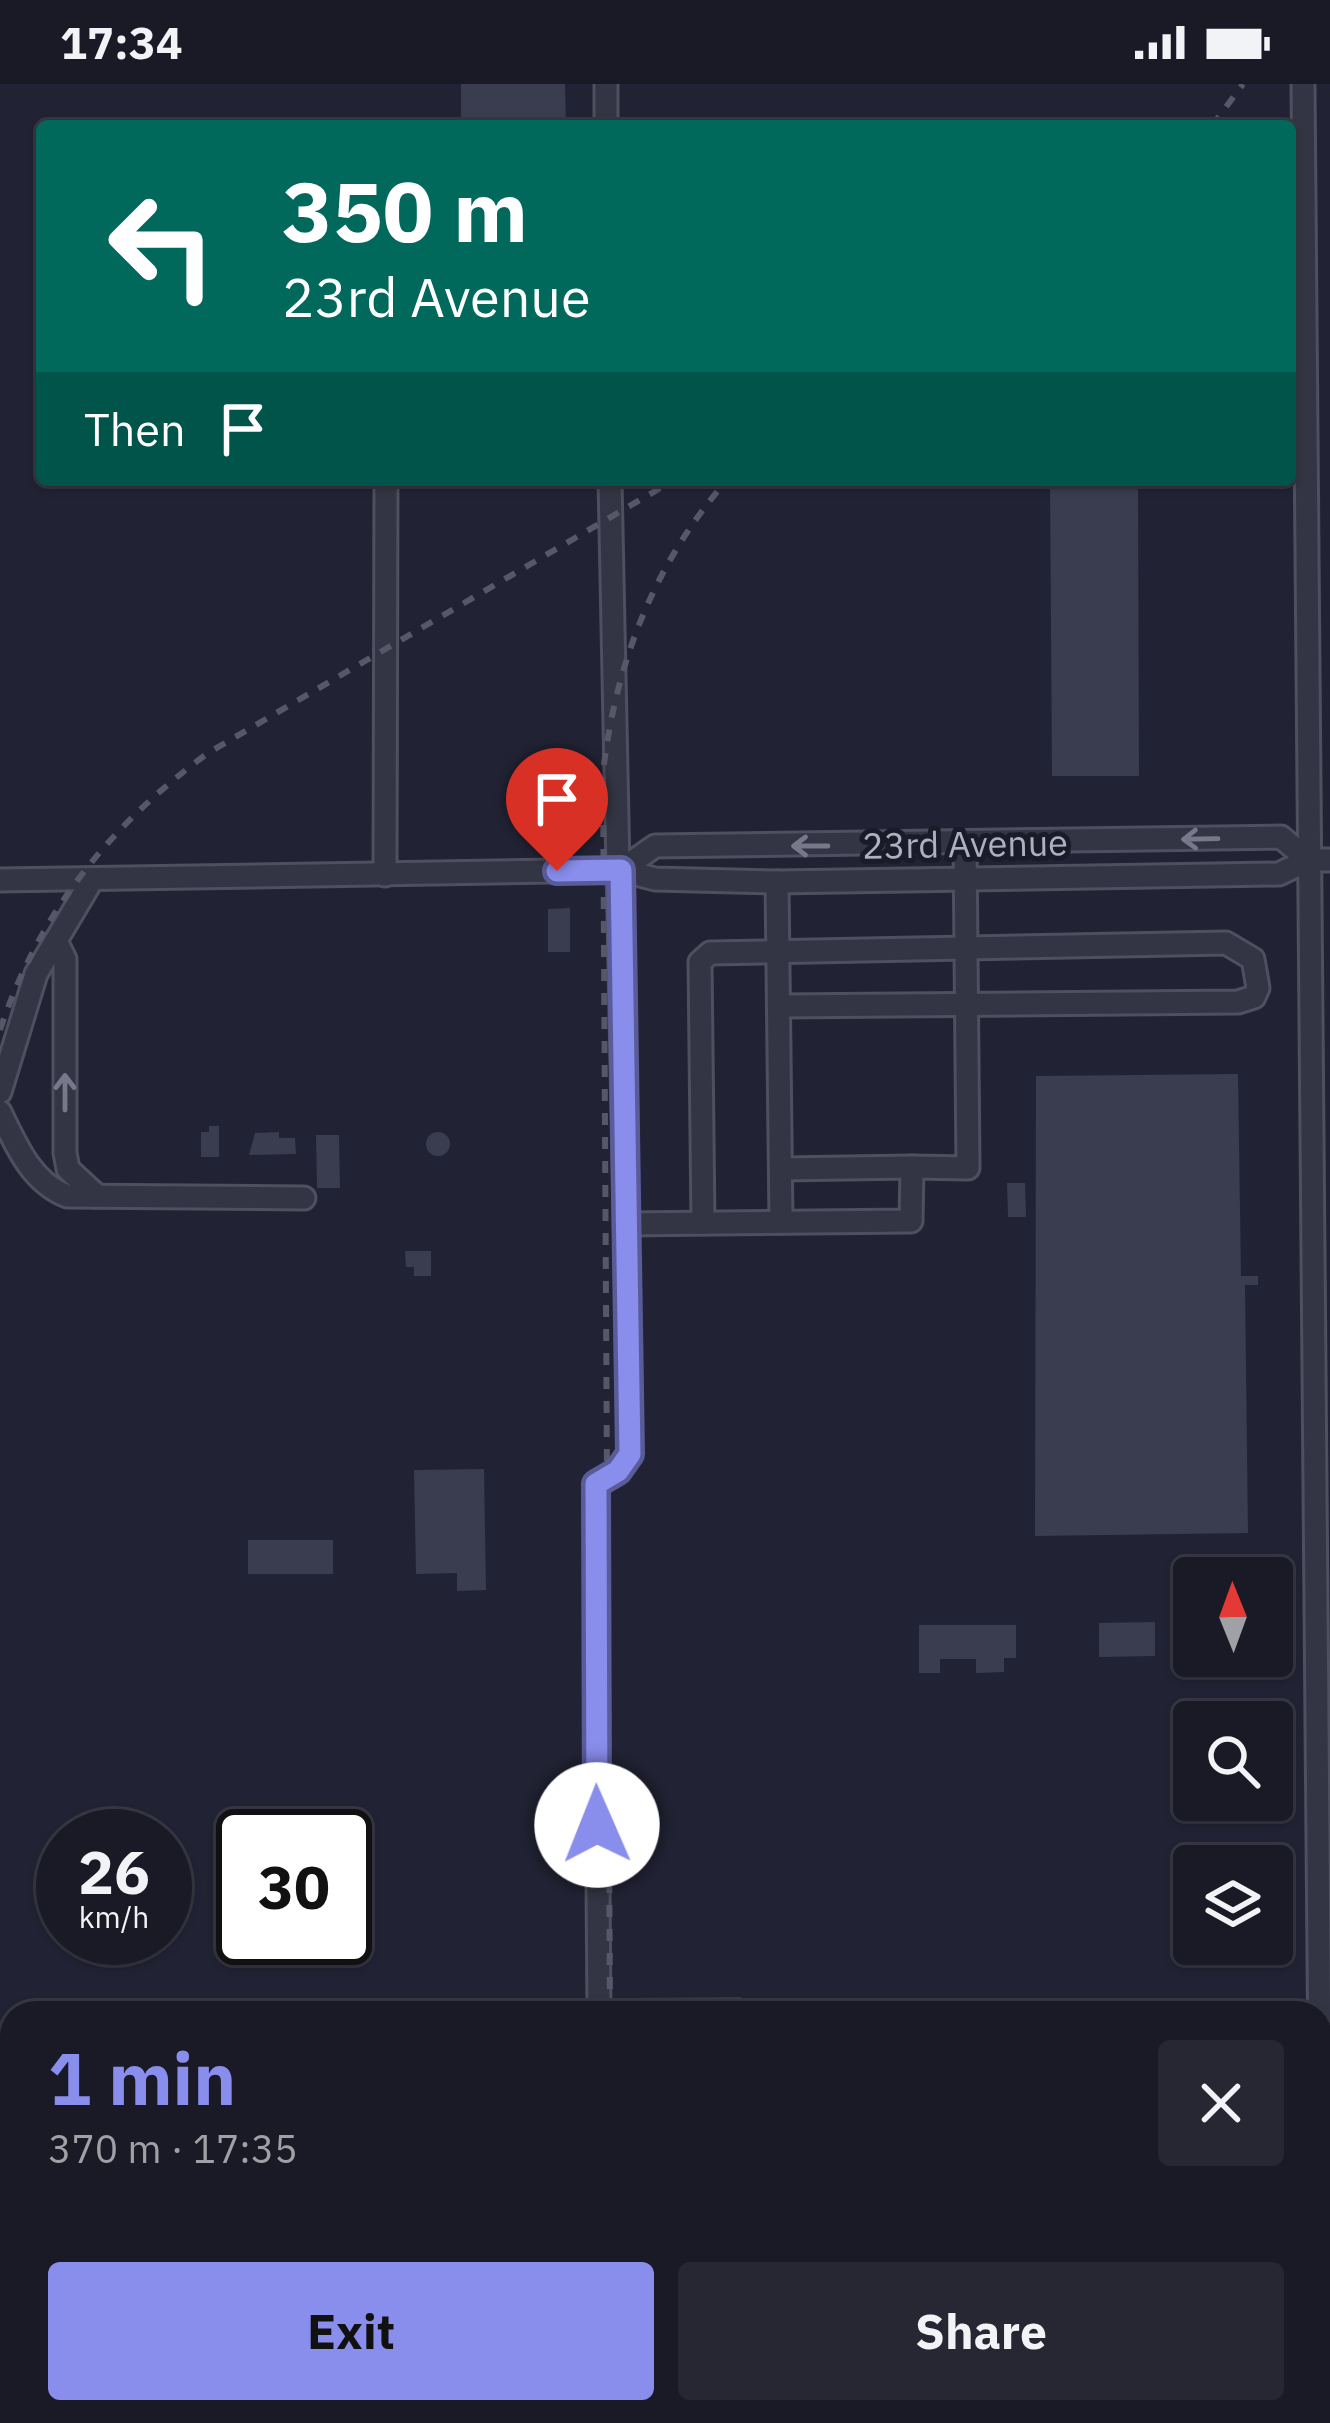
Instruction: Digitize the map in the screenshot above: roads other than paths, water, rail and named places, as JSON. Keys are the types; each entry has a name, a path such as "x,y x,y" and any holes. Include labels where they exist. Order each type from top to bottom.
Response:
{"street":[{"path":"606,84 606,120"},
{"path":"1303,84 1319,860 1323,2001"},
{"path":"385,875 386,486"},
{"path":"599,2001 595,1495 596,1484 618,1471 630,1454 610,486"},
{"name":"23rd Avenue","path":"621,870 655,846 1281,837 1319,860"},
{"path":"781,1169 968,1168 965,844"},
{"name":"23rd Avenue","path":"0,880 621,870 656,879 777,882 1279,874 1319,860"},
{"path":"0,1092 25,1002 57,943 63,921 92,880"},
{"path":"777,882 781,1222"},
{"path":"57,943 65,958 65,1153 68,1169 97,1196"},
{"path":"704,1223 703,956 721,950 778,948 1226,943 1252,958 1258,988 1253,997 1238,1002 967,1000 779,1006"},
{"path":"0,1112 48,1188 67,1196 304,1198"},
{"path":"626,1224 911,1221 912,1167"}],"railway":[{"path":"1216,120 1243,84"},
{"path":"0,1030 16,987 57,910 109,842 172,781 208,753 664,486"},
{"path":"610,2001 603,772 618,692 642,616 679,546 722,486"}]}
